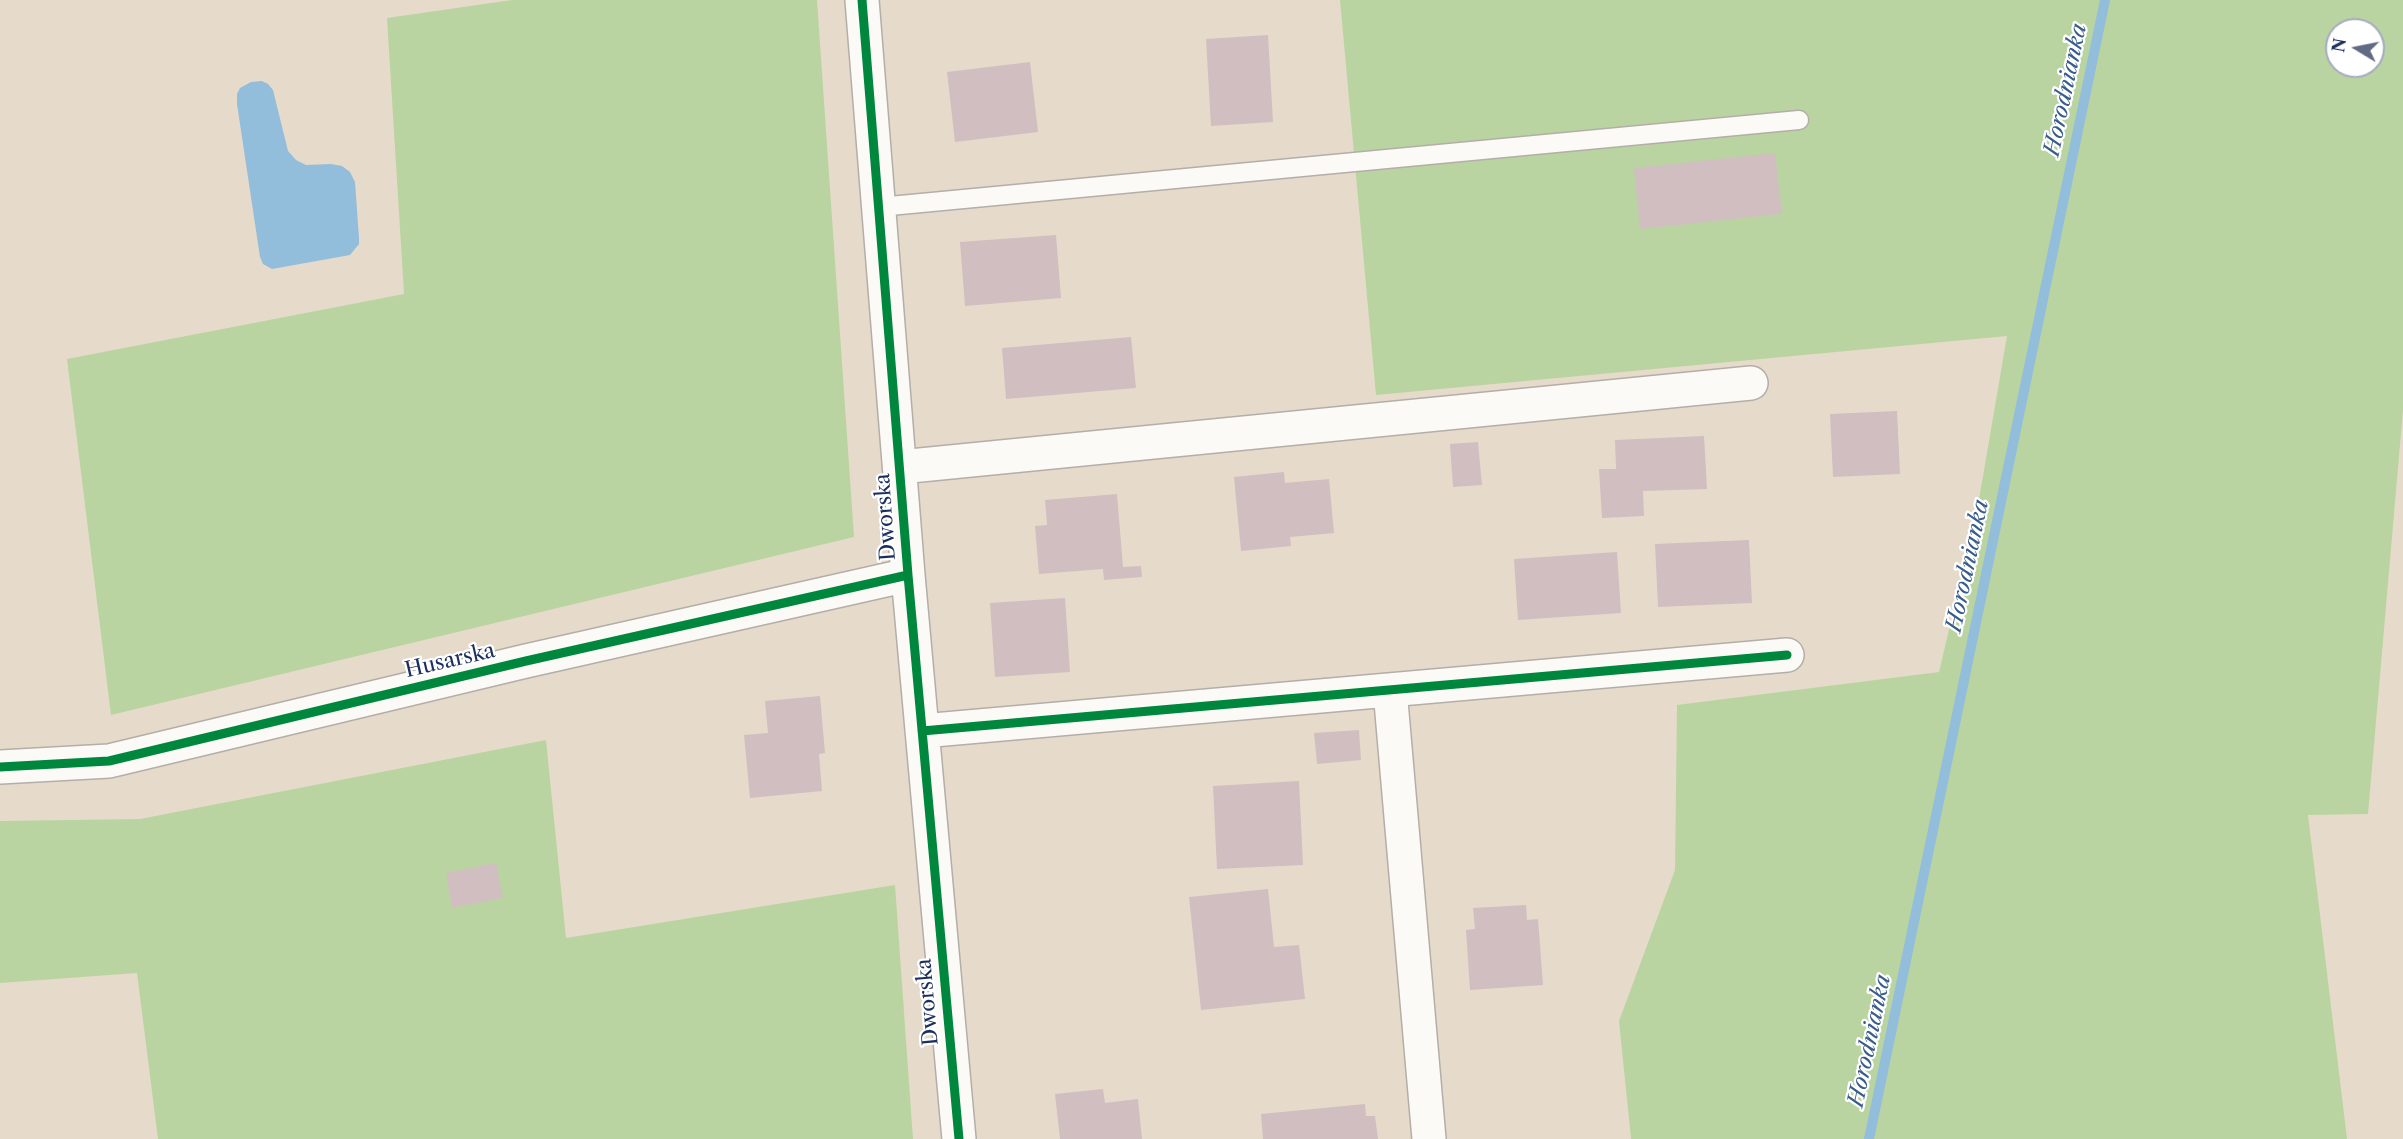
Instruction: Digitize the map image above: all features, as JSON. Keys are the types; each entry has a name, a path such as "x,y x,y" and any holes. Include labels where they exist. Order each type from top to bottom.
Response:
{"street":[{"name":"Dworska","path":"862,0 908,575 959,1139"},
{"path":"900,467 1751,383"},
{"name":"Husarska","path":"0,767 109,761 526,661 908,575"},
{"path":"922,731 1787,655"},
{"path":"1390,690 1429,1139"}],"lane":[{"path":"879,207 1800,120"}],"green space":[{"path":"512,0 817,0 854,537 111,715 67,359 404,294 387,18"},
{"path":"1340,0 2403,0 2403,410 2368,814 2308,815 2347,1139 1631,1139 1619,1021 1675,870 1677,705 1939,672 1977,511 2007,336 1376,395"},
{"path":"546,740 566,938 895,885 913,1139 158,1139 137,973 0,983 0,821 140,819"}],"water":[{"path":"262,81 273,90 288,151 296,160 306,165 342,166 350,172 355,182 359,244 350,255 272,269 263,264 260,257 237,104 237,94 240,88 251,82"}],"building":[{"path":"1268,35 1273,122 1211,126 1206,39"},
{"path":"1030,62 1038,132 955,142 947,72"},
{"path":"1775,153 1782,214 1640,229 1634,168"},
{"path":"1056,235 1061,298 965,306 960,242"},
{"path":"1131,337 1136,388 1006,399 1002,348"},
{"path":"1897,411 1900,474 1833,477 1830,414"},
{"path":"1704,436 1707,489 1643,491 1644,516 1602,518 1599,469 1616,469 1615,440"},
{"path":"1478,442 1482,485 1453,487 1450,444"},
{"path":"1284,472 1285,483 1329,479 1334,533 1290,537 1291,546 1241,551 1234,477"},
{"path":"1117,494 1123,567 1141,566 1142,577 1104,580 1103,569 1039,574 1035,526 1047,525 1045,500"},
{"path":"1749,540 1752,603 1658,607 1655,544"},
{"path":"1617,552 1621,613 1518,620 1514,559"},
{"path":"1065,598 1070,672 995,677 990,603"},
{"path":"820,696 825,753 819,754 822,791 750,798 744,735 768,733 765,701"},
{"path":"1359,730 1361,760 1317,764 1314,733"},
{"path":"1299,781 1303,865 1217,869 1213,786"},
{"path":"496,863 503,898 452,908 446,873"},
{"path":"1268,889 1274,947 1299,945 1305,999 1201,1010 1189,897"},
{"path":"1526,905 1527,920 1538,919 1543,985 1470,990 1466,930 1475,929 1473,908"},
{"path":"1103,1089 1105,1103 1138,1099 1142,1139 1060,1139 1055,1094"},
{"path":"1365,1104 1366,1116 1375,1116 1378,1139 1263,1139 1261,1114"}],"waterway":[{"name":"Horodnianka","path":"1869,1139 2105,0"}],"cycle path":[{"path":"862,0 908,575 959,1139"},
{"path":"0,767 109,761 526,661 908,575"},
{"path":"922,731 1787,655"}]}
